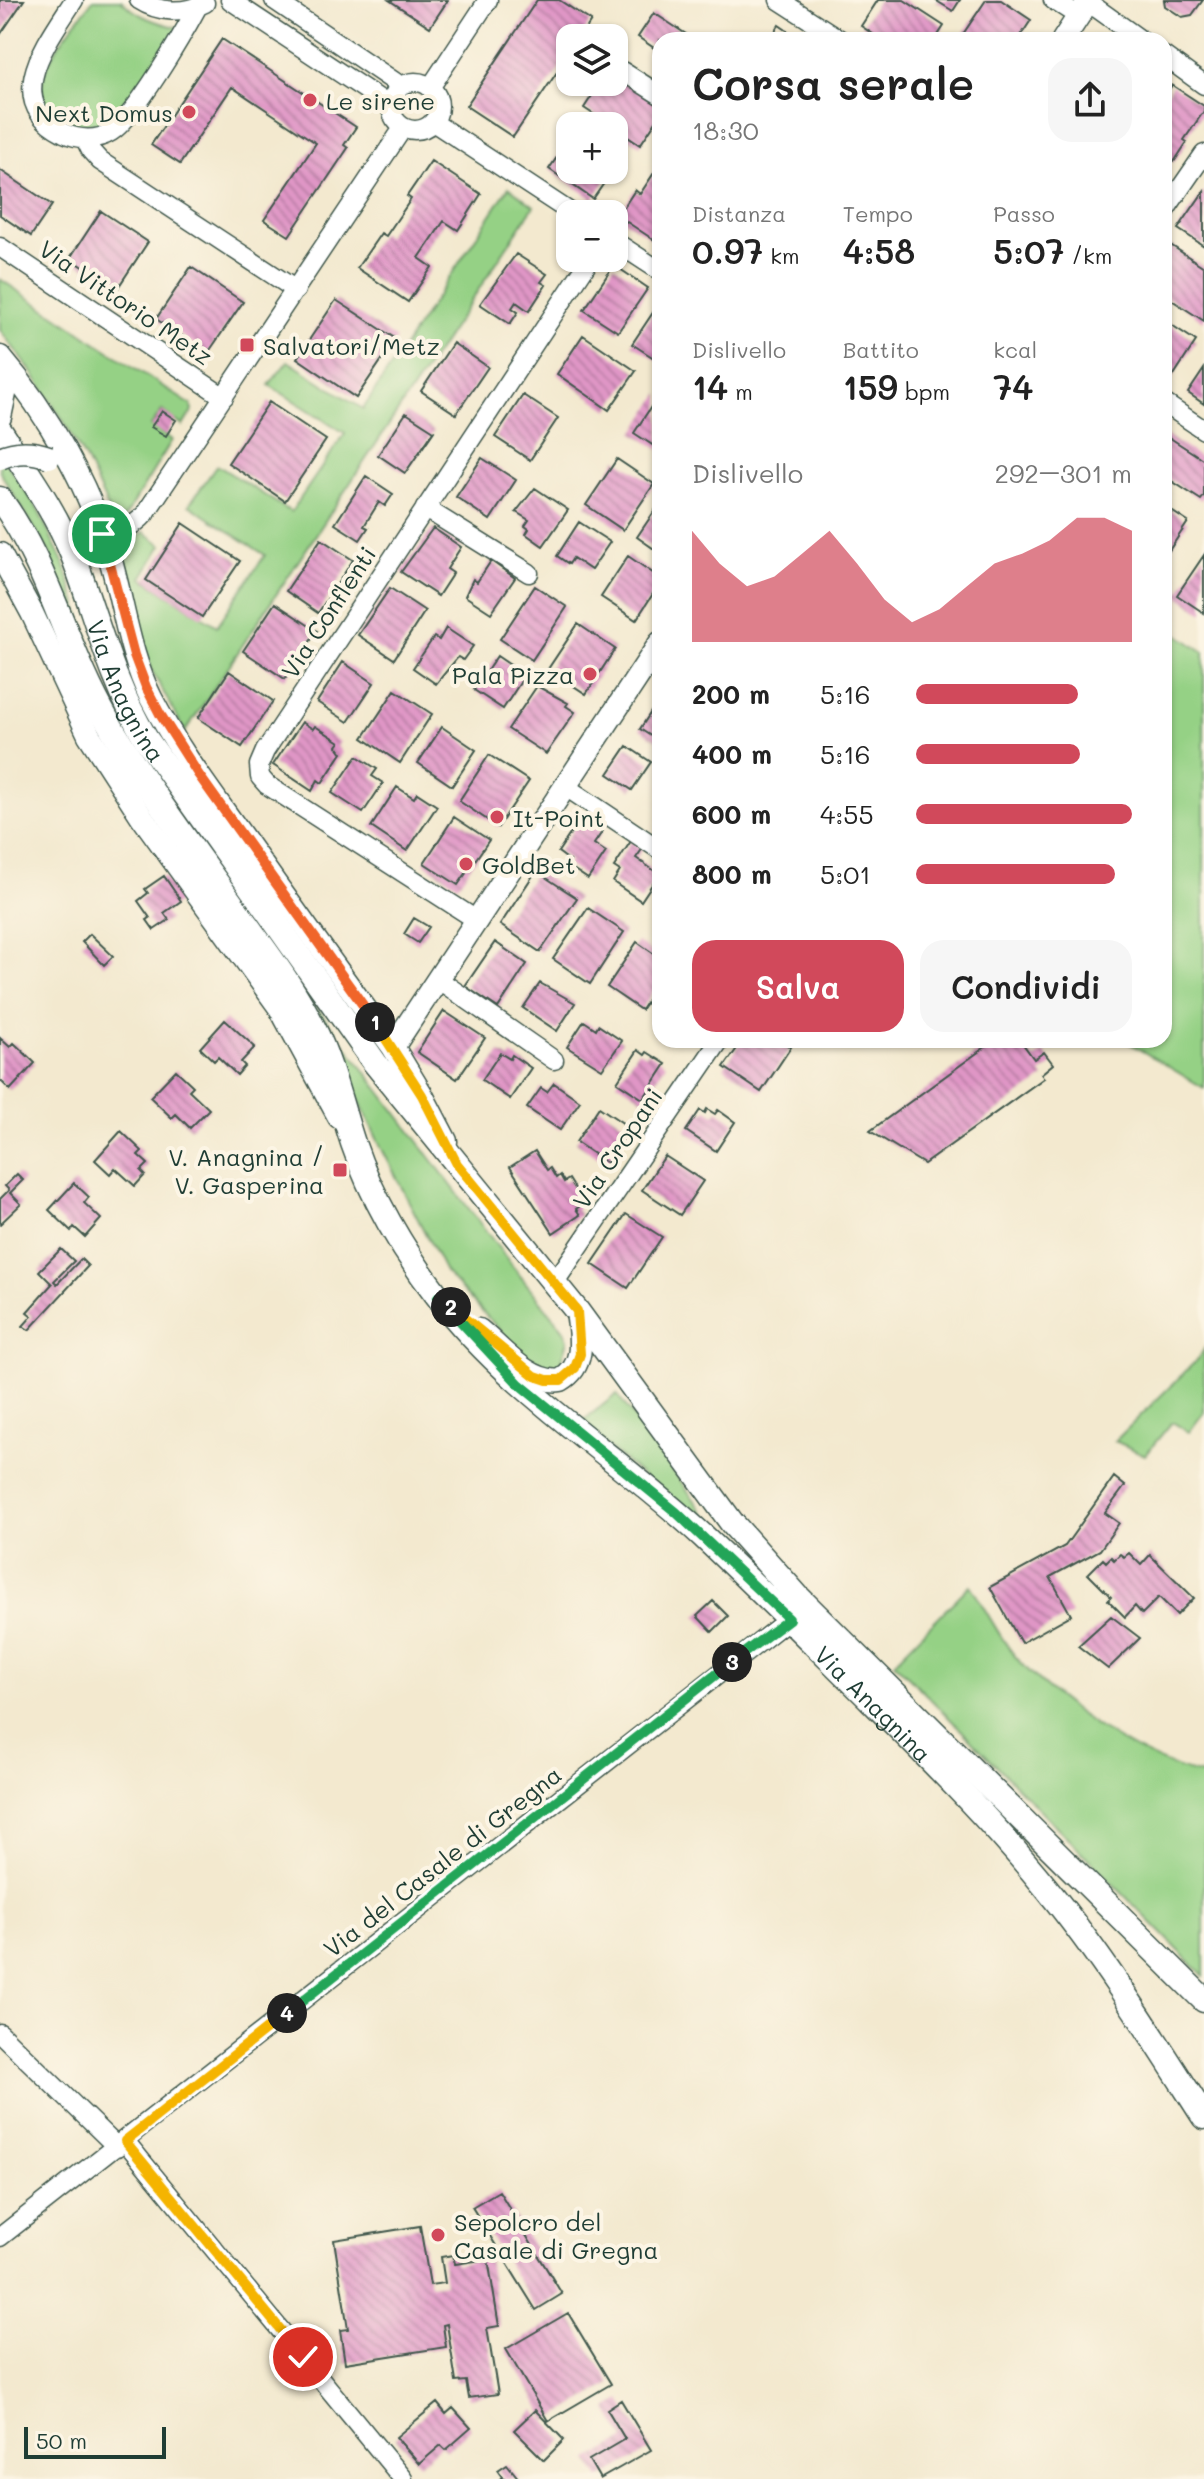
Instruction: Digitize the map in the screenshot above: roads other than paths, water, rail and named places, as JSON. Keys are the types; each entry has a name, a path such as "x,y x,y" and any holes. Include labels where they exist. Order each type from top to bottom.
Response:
{"main road":[{"name":"Via Anagnina","path":"0,431 37,485 61,529 109,664 125,702 146,739 375,1063 555,1282 752,1548 1204,2000"},
{"name":"Via Anagnina","path":"0,499 33,555 79,665 116,736 308,1017 334,1077 353,1144 388,1219 438,1297 503,1369 676,1512 789,1619 967,1797 1019,1855 1092,1947 1204,2117"}],"street":[{"path":"74,0 32,67 29,87 37,114 63,133 85,139 105,136 129,116 204,3"},
{"path":"139,0 162,10 180,11 204,3"},
{"path":"230,0 390,106"},
{"path":"274,0 401,86"},
{"path":"430,88 488,0"},
{"path":"779,0 829,32"},
{"path":"1053,0 1085,6 1128,32"},
{"path":"1068,32 1085,6"},
{"path":"1172,62 1204,85"},
{"path":"628,75 652,90"},
{"path":"416,82 430,88 438,101 437,116 433,122 419,130 403,128 394,119 390,106 393,95 401,86 416,82"},
{"path":"433,122 556,203"},
{"path":"102,534 125,530 141,519 403,128"},
{"path":"85,139 100,161 296,290"},
{"path":"1172,200 1204,154"},
{"name":"Via Vittorio Metz","path":"0,247 224,397"},
{"path":"628,250 652,266"},
{"name":"Via Conflenti","path":"478,921 267,785 258,771 262,756 582,272"},
{"name":"Via Anagnina","path":"0,357 41,414 81,487 102,534 134,655 160,714 207,787 393,1047 430,1108 457,1164"},
{"path":"0,377 2,409"},
{"path":"1172,408 1204,430"},
{"path":"0,458 28,451 49,457 63,466 81,487"},
{"path":"425,508 529,573"},
{"name":"Via Anagnina","path":"0,554 32,613 89,735 132,803 280,1008 353,1144"},
{"path":"393,1047 652,655"},
{"path":"566,787 652,845"},
{"path":"439,980 554,1060"},
{"name":"Via Cropani","path":"555,1282 715,1048"},
{"path":"438,1297 535,1376 555,1381 566,1378 578,1363 581,1347 577,1311"},
{"name":"Via del Casale di Gregna","path":"0,2237 789,1619"},
{"path":"0,2033 121,2144 403,2479"}],"place":[{"name":"Le sirene","path":"310,100"},
{"name":"Next Domus","path":"189,112"},
{"name":"Salvatori/Metz","path":"247,345"},
{"name":"Pala Pizza","path":"590,674"},
{"name":"It-Point","path":"497,817"},
{"name":"GoldBet","path":"466,864"},
{"name":"V. Anagnina / V. Gasperina","path":"340,1170"},
{"name":"Sepolcro del Casale di Gregna","path":"438,2235"}]}
